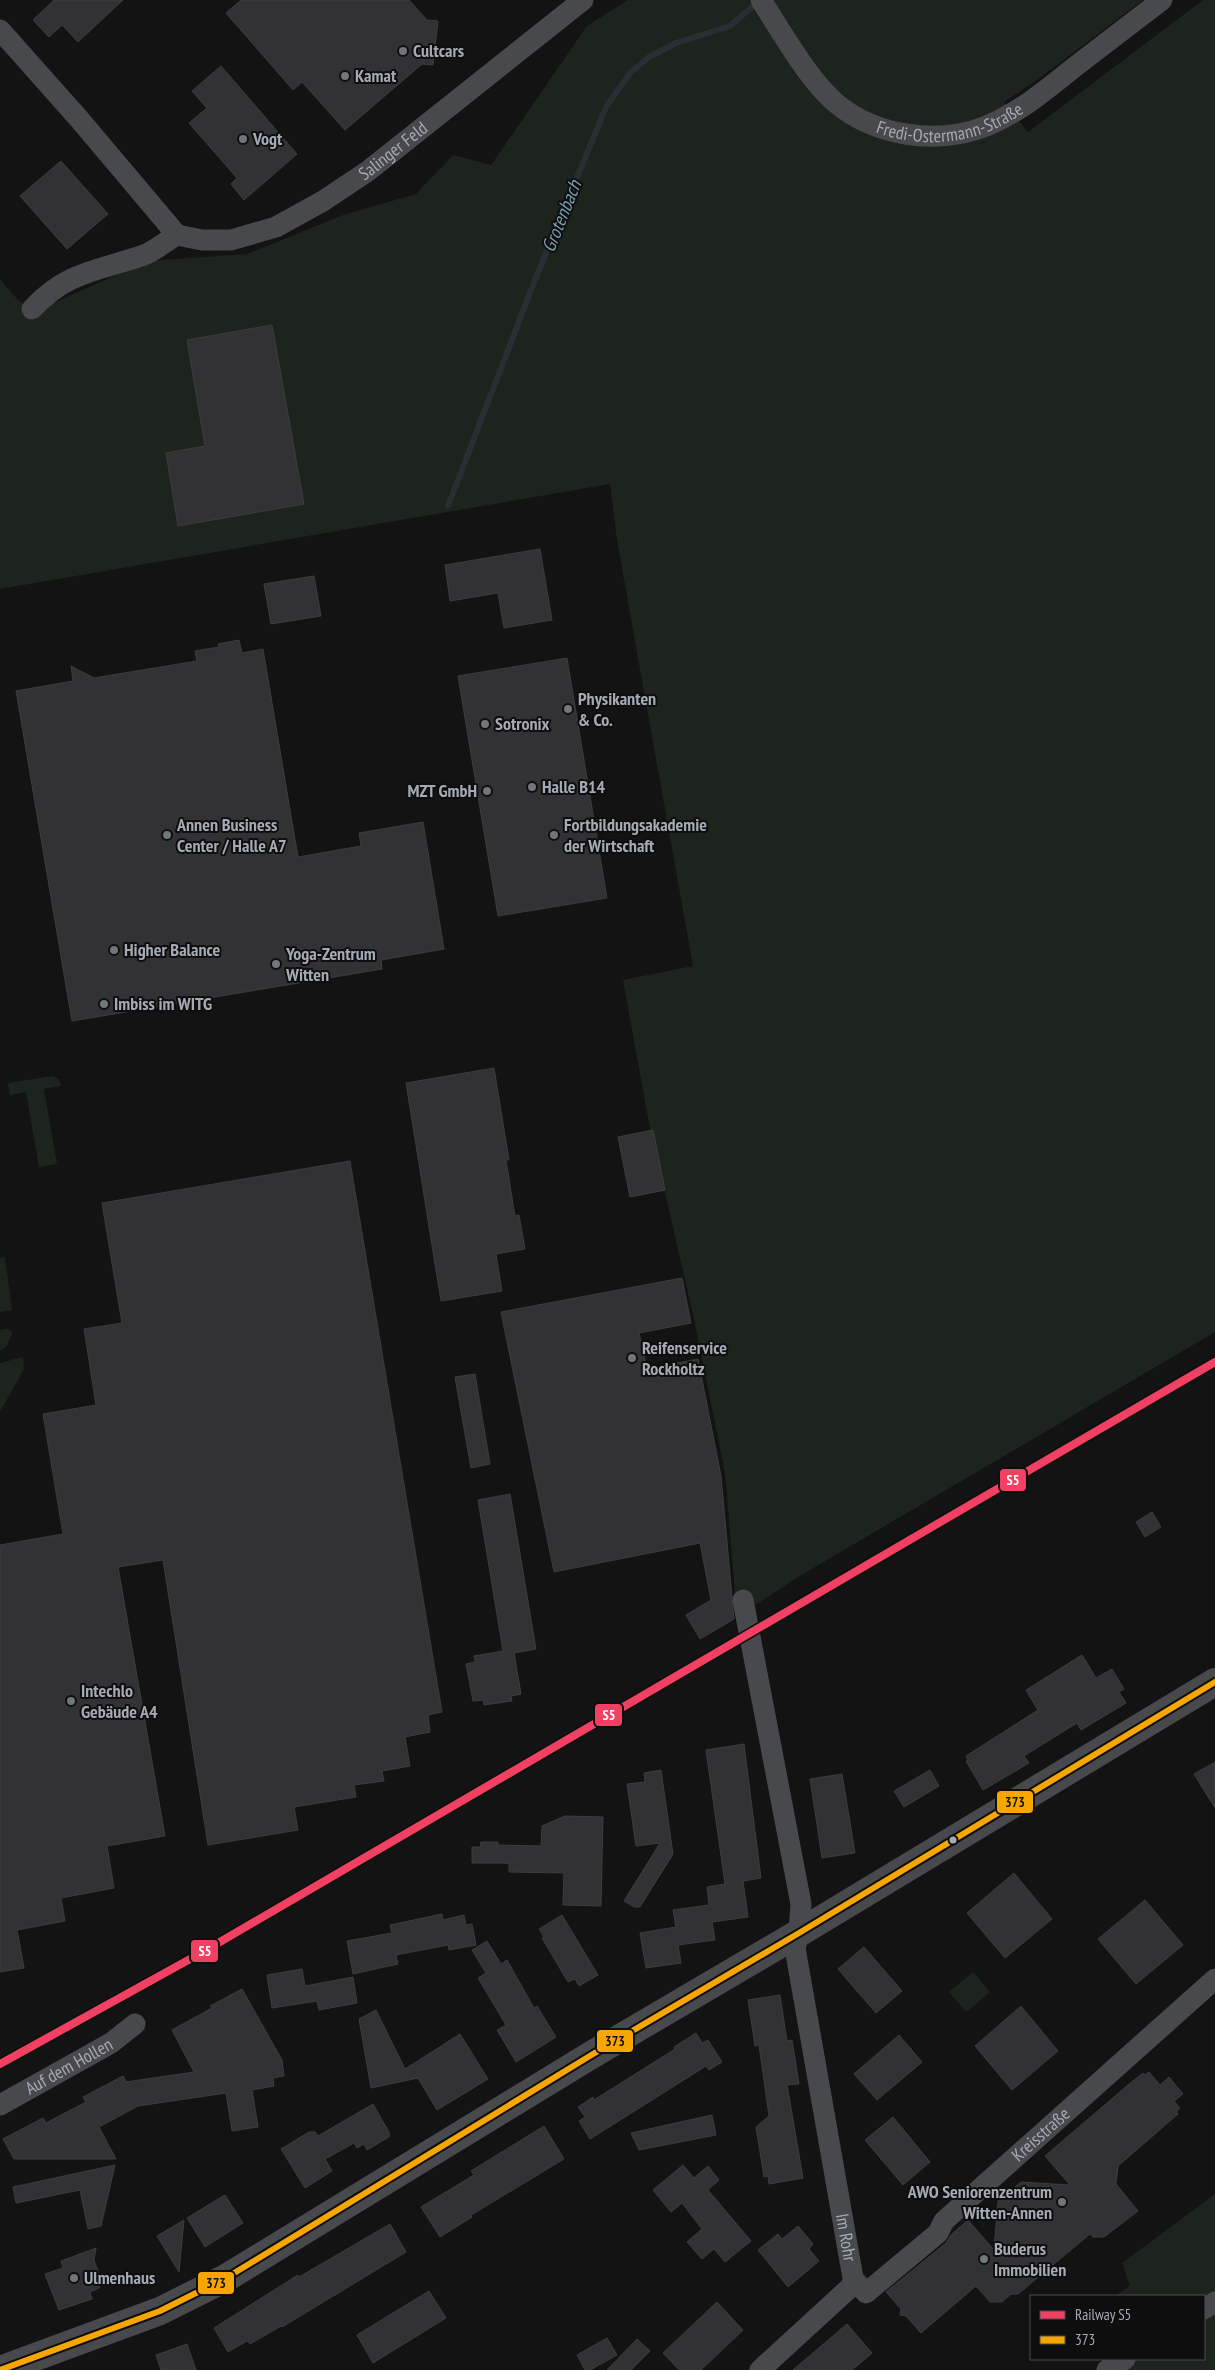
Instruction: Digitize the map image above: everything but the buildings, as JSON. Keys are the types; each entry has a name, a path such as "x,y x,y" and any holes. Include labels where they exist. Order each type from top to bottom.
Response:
{"street":[{"name":"Salinger Feld","path":"177,235 202,240 231,240 276,227 323,202 368,171 584,0"},
{"name":"Fredi-Ostermann-Straße","path":"761,0 815,80 836,103 857,118 891,130 914,135 949,135 983,127 1014,112 1162,0"},
{"path":"0,30 80,120 177,235 146,254 88,271 63,282 45,295 32,309"},
{"name":"Im Rohr","path":"743,1600 801,1904 799,1933 795,1948 853,2278 856,2282"},
{"path":"0,2370 160,2312 226,2278 601,2049 799,1933 1215,1682"},
{"name":"Kreisstraße","path":"856,2282 866,2293 938,2233 944,2221 1215,1979"},
{"name":"Auf dem Hollen","path":"0,2105 111,2043 135,2024"},
{"path":"760,2370 856,2282"},
{"path":"1107,2370 1123,2360"}],"shaded area":[{"path":"628,0 1143,0 1041,77 1004,102 1028,132 1203,0 1215,0 1215,1332 798,1577 737,1617 725,1473 694,1319 649,1123 623,980 693,966 617,540 610,484 0,589 0,279 17,299 33,312 148,261 247,254 343,215 416,194 453,155 491,165 587,26"},
{"path":"53,1076 59,1079 61,1086 44,1089 57,1164 39,1167 26,1092 10,1095 8,1083"},
{"path":"5,1257 12,1310 0,1312 0,1258"},
{"path":"7,1329 13,1332 6,1347 0,1351 0,1330"},
{"path":"23,1357 24,1369 0,1412 0,1363"},
{"path":"973,1972 990,1992 966,2012 949,1992"},
{"path":"1215,2194 1215,2370 1127,2370 1122,2360 1205,2360 1205,2295 1116,2295 1130,2286 1122,2263"}],"waterway":[{"name":"Grotenbach","path":"448,506 535,280 606,107 630,73 649,57 676,43 730,26 759,1"}],"rail line":[{"name":"S5","path":"0,2064 201,1953 1215,1362"}],"transit line":[{"name":"373","path":"0,2370 160,2311 226,2278 593,2054 799,1933 1215,1682"}],"place":[{"name":"Cultcars","path":"403,51"},
{"name":"Kamat","path":"345,76"},
{"name":"Vogt","path":"243,139"},
{"name":"Physikanten & Co.","path":"568,709"},
{"name":"Sotronix","path":"485,724"},
{"name":"Halle B14","path":"532,787"},
{"name":"MZT GmbH","path":"487,791"},
{"name":"Annen Business Center / Halle A7","path":"167,835"},
{"name":"Fortbildungsakademie der Wirtschaft","path":"554,835"},
{"name":"Higher Balance","path":"114,950"},
{"name":"Yoga-Zentrum Witten","path":"276,964"},
{"name":"Imbiss im WITG","path":"104,1004"},
{"name":"Reifenservice Rockholtz","path":"632,1358"},
{"name":"Intechlo Gebäude A4","path":"71,1701"},
{"name":"AWO Seniorenzentrum Witten-Annen","path":"1062,2202"},
{"name":"Buderus Immobilien","path":"984,2259"},
{"name":"Ulmenhaus","path":"74,2278"}]}
